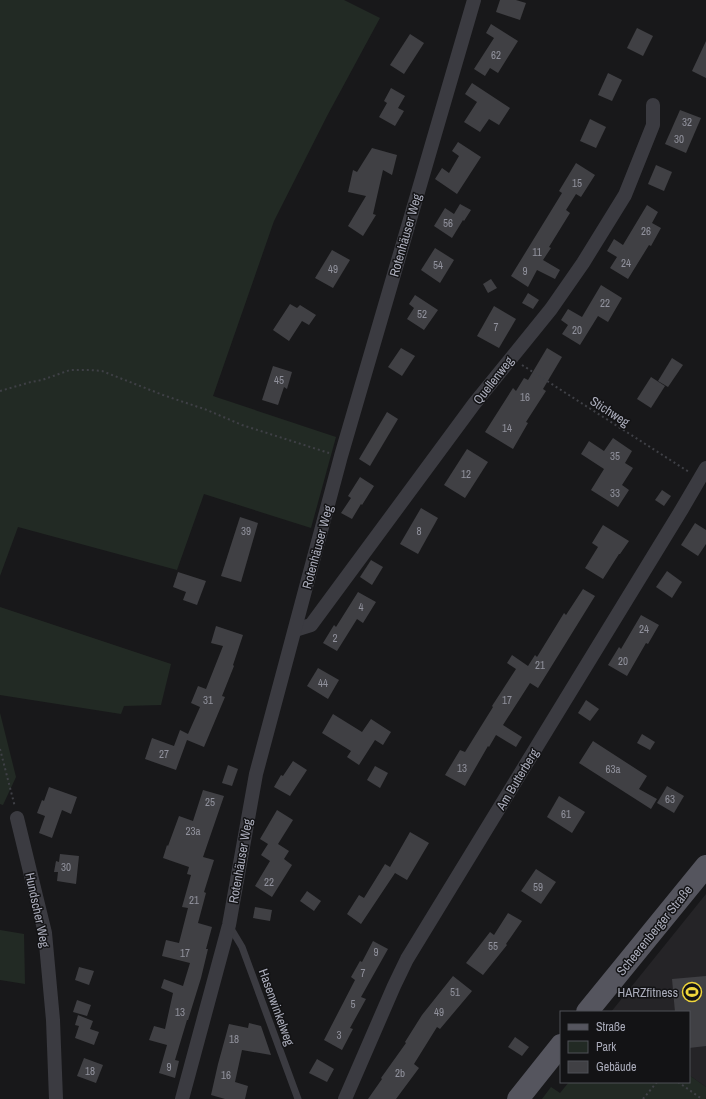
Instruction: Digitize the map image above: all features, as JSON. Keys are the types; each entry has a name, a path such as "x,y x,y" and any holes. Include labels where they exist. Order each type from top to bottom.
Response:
{"main road":[{"name":"Scheerenberger Straße","path":"588,1011 706,866"},
{"path":"518,1099 560,1046"}],"street":[{"name":"Rotenhäuser Weg","path":"182,1099 229,925 256,774 341,456 474,0"},
{"name":"Quellenweg","path":"295,630 311,624 474,404 551,309 583,263 625,195 653,125 654,105"},
{"name":"Am Butterberg","path":"345,1099 407,959 703,474"},
{"name":"Hundscher Weg","path":"17,818 45,933 53,1020 56,1099"}],"lane":[{"name":"Hasenwinkelweg","path":"229,925 242,947 298,1099"}],"path":[{"name":"Stichweg","path":"511,358 703,474"},
{"path":"0,391 42,380 70,370 102,371 184,403 207,410 242,425 341,456"},
{"path":"0,748 17,818"},
{"path":"643,1099 655,1083"},
{"path":"679,1083 702,1099"}],"shaded area":[{"path":"706,894 706,1087 690,1076 690,1011 612,1011"}],"green space":[{"path":"0,0 344,0 380,18 327,116 274,221 213,396 336,437 311,528 204,494 177,570 18,527 0,576"},
{"path":"0,607 171,664 161,705 124,706 121,714 0,695"},
{"path":"0,713 16,777 3,805 0,804"},
{"path":"0,930 24,934 25,984 0,980"},
{"path":"690,1076 706,1087 706,1099 542,1099 551,1087 560,1093 568,1083 690,1083"}],"building":[{"path":"500,0 516,0 526,3 520,20 496,12"},
{"path":"491,24 518,41 498,73 490,68 485,76 474,69 494,38 486,33"},
{"path":"637,28 653,36 643,56 627,48"},
{"path":"410,34 424,43 404,74 390,65"},
{"path":"706,41 706,78 692,71"},
{"path":"608,73 622,80 612,101 598,95"},
{"path":"472,83 510,108 499,125 489,119 480,132 464,122 477,102 465,94"},
{"path":"391,88 405,96 398,108 404,111 395,126 379,117 387,103 384,101"},
{"path":"680,110 701,118 686,153 665,144"},
{"path":"590,119 606,127 596,148 580,141"},
{"path":"458,142 481,157 457,194 435,179 442,168 449,173 459,156 452,151"},
{"path":"372,148 397,155 392,175 383,170 373,214 376,215 363,236 348,226 366,196 348,192 353,170 357,172"},
{"path":"576,163 595,175 581,197 576,194 566,210 570,213 549,247 551,248 543,260 560,270 555,279 537,270 528,287 511,276 562,193 559,191"},
{"path":"656,165 672,172 664,191 648,184"},
{"path":"460,204 471,210 452,238 434,226 445,208 454,214"},
{"path":"647,205 658,212 652,223 661,228 651,246 649,245 628,279 610,268 617,257 607,251 614,239 623,245"},
{"path":"435,248 454,260 440,283 421,270"},
{"path":"332,250 350,260 333,288 315,278"},
{"path":"491,279 497,288 488,293 483,284"},
{"path":"601,285 622,298 608,322 598,316 580,345 562,334 568,325 561,320 568,309 582,317"},
{"path":"528,293 539,300 533,309 522,303"},
{"path":"415,295 438,310 424,330 407,319 414,308 409,304"},
{"path":"290,304 297,308 300,305 316,315 309,325 302,321 289,341 273,330"},
{"path":"494,306 516,319 499,348 477,336"},
{"path":"401,348 415,356 402,376 388,367"},
{"path":"547,348 562,357 543,389 546,391 526,422 528,423 513,449 485,432 513,388 516,391 524,378 528,380"},
{"path":"672,358 683,365 668,387 658,381"},
{"path":"273,366 292,372 287,389 284,387 278,405 262,400"},
{"path":"651,377 665,386 651,408 637,399"},
{"path":"387,412 398,419 370,466 359,459"},
{"path":"613,438 632,451 625,463 633,468 622,485 629,490 618,507 591,490 604,469 581,454 589,441 604,451"},
{"path":"467,449 488,462 465,498 444,485"},
{"path":"360,477 374,486 352,519 341,513 351,498 348,496"},
{"path":"662,490 671,496 664,506 655,500"},
{"path":"421,508 438,518 418,554 400,544"},
{"path":"240,517 258,523 241,582 221,576"},
{"path":"695,523 706,530 706,544 698,556 681,545"},
{"path":"603,525 629,541 603,579 585,568 598,547 592,543"},
{"path":"371,560 383,567 372,585 360,577"},
{"path":"667,571 682,582 672,598 656,587"},
{"path":"178,572 206,581 197,605 183,600 186,592 173,587"},
{"path":"583,589 595,596 538,688 530,683 503,725 522,737 516,747 496,735 465,786 445,775 460,750 465,752 516,669 507,663 512,655 528,666 535,655 537,657 564,613 566,615"},
{"path":"358,592 376,602 363,623 357,619 337,651 323,643 334,625 336,627"},
{"path":"641,615 659,625 648,644 646,643 627,676 608,665 619,647 621,649"},
{"path":"216,626 243,635 233,665 234,666 222,696 225,697 204,747 187,740 176,770 145,759 152,738 174,746 180,730 188,734 200,707 191,703 198,686 206,689 223,646 211,643"},
{"path":"318,668 339,680 328,699 307,686"},
{"path":"586,700 599,709 590,721 578,713"},
{"path":"333,714 362,732 371,719 391,732 383,745 375,740 359,765 347,757 351,751 322,733"},
{"path":"642,734 655,742 650,750 637,743"},
{"path":"593,741 647,776 639,789 657,799 651,809 579,763"},
{"path":"293,761 307,770 290,796 274,787 281,775 283,776"},
{"path":"228,765 238,769 232,786 222,783"},
{"path":"375,766 388,773 380,788 367,780"},
{"path":"667,786 684,796 674,813 657,803"},
{"path":"49,787 77,797 71,814 62,810 52,838 39,833 45,816 37,813 42,800 44,801"},
{"path":"203,790 224,796 203,857 214,860 204,892 206,893 198,923 212,927 206,949 208,949 201,978 175,1060 179,1061 175,1078 159,1073 167,1045 149,1040 154,1026 165,1029 173,993 161,988 164,979 183,986 190,963 162,956 166,940 179,943 188,908 182,907 191,875 187,874 189,867 163,858 179,816 193,821"},
{"path":"559,796 585,812 572,833 547,817"},
{"path":"277,810 293,820 278,844 289,851 284,859 292,865 272,897 255,886 270,861 261,855 268,844 260,839"},
{"path":"410,832 429,843 407,880 395,873 361,924 347,914 359,895 364,898 385,864 390,867"},
{"path":"60,854 79,856 76,884 57,881 58,872 54,872 56,861 59,862"},
{"path":"536,869 556,882 541,904 521,891"},
{"path":"307,891 321,901 314,911 300,901"},
{"path":"255,907 272,910 270,921 253,918"},
{"path":"508,913 522,921 506,944 507,945 483,975 466,963 490,932 494,935"},
{"path":"373,941 388,949 361,997 366,999 350,1028 353,1029 342,1050 324,1040 355,980 351,977 360,961 362,962"},
{"path":"79,967 94,971 89,985 75,980"},
{"path":"453,976 472,991 440,1029 437,1027 414,1064 419,1068 396,1099 368,1099 406,1043 405,1042 422,1015"},
{"path":"706,976 706,1046 690,1048 690,1011 675,1011 672,979"},
{"path":"77,1000 91,1005 87,1016 73,1012"},
{"path":"78,1015 93,1021 90,1029 99,1032 94,1045 75,1038 79,1026 75,1025"},
{"path":"249,1023 261,1026 271,1055 242,1050 235,1082 248,1086 245,1099 225,1099 211,1095 229,1024 248,1028"},
{"path":"515,1037 529,1047 522,1056 508,1047"},
{"path":"84,1058 103,1065 96,1083 77,1076"},
{"path":"317,1059 334,1069 327,1082 309,1073"}],"place":[{"name":"HARZfitness","path":"692,992"}]}
